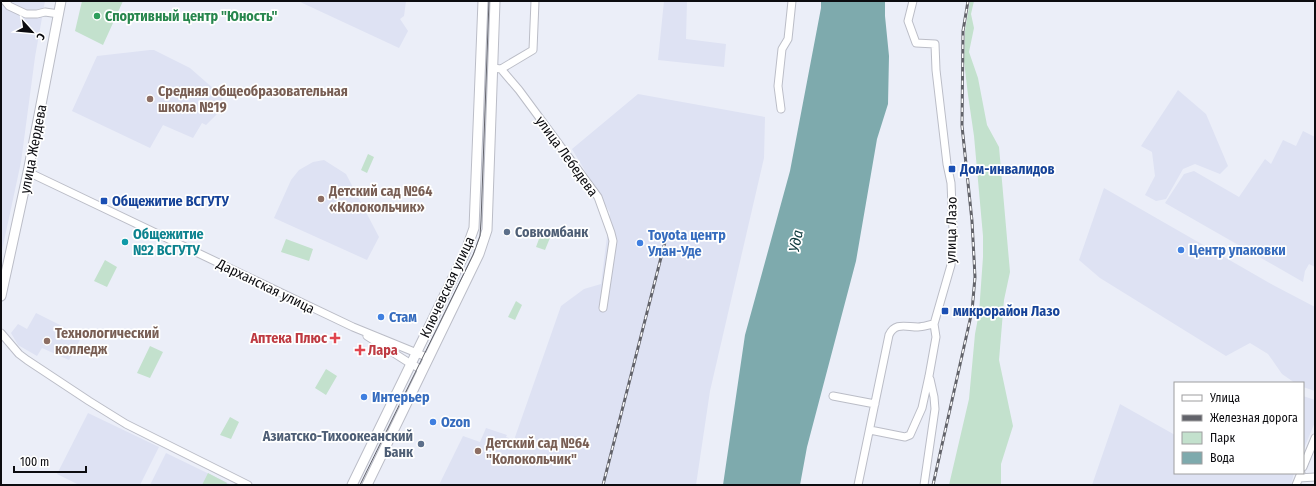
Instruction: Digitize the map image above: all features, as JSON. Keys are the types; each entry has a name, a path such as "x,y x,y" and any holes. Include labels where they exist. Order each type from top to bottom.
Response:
{"main road":[{"name":"улица Жердева","path":"1,296 28,172 61,1"},
{"name":"Ключевская улица","path":"352,485 465,253 474,228 483,1"},
{"name":"Ключевская улица","path":"367,485 479,254 487,230 497,69 495,1"}],"street":[{"path":"6,1 9,6 26,14 45,12 58,14"},
{"path":"497,69 533,50 535,1"},
{"path":"781,109 778,86 782,49 788,39 792,1"},
{"name":"улица Лазо","path":"913,1 908,21 916,43 936,44 936,70 947,164 951,183 953,230 951,265 934,324"},
{"name":"улица Лебедева","path":"497,69 519,90 598,197 613,241 603,308"},
{"name":"Дарханская улица","path":"28,172 353,327 429,358"},
{"path":"858,485 891,329 896,326 919,327 934,324 936,337 929,376 922,408 910,435 905,437 870,430"},
{"name":"Дарханская улица","path":"353,327 410,364 423,370"},
{"path":"1,333 19,354 101,409 126,424 248,485"},
{"path":"924,485 935,409 929,376"},
{"path":"833,396 875,404"},
{"path":"1304,465 1315,438"},
{"path":"1298,479 1315,477"}],"shaded area":[{"path":"1,1 45,1 35,57 21,162 1,255"},
{"path":"298,1 406,1 404,16 400,19 408,31 399,48"},
{"path":"664,1 687,1 686,39 726,44 724,67 658,60"},
{"name":"Средняя общеобразовательная школа №19","path":"154,50 190,68 222,96 223,103 220,111 206,125 202,123 193,138 163,125 150,148 72,111 97,56"},
{"path":"1178,90 1206,114 1228,166 1220,174 1195,164 1183,169 1166,199 1156,201 1145,195 1155,176 1152,152 1141,146"},
{"path":"638,94 765,117 764,158 710,391 696,485 439,485 463,436 480,442 486,428 507,435 506,437 514,440 561,306 584,289 601,284 610,213 572,149"},
{"path":"1303,131 1315,137 1315,267 1309,264 1305,271 1303,282 1165,203 1184,174 1194,171 1239,197 1265,159 1271,164 1283,140 1296,146"},
{"name":"Детский сад №64 «Колокольчик»","path":"324,160 346,174 379,237 367,260 274,218 291,180 299,170 313,162"},
{"path":"1104,188 1273,285 1315,307 1315,391 1304,387 1304,382 1294,382 1282,374 1268,354 1250,343 1226,356 1100,278 1079,260"},
{"name":"Технологический колледж","path":"36,313 82,336 69,360 42,348 37,356 18,345 11,333 18,324 27,329"},
{"path":"1304,396 1315,400 1315,422 1304,449"},
{"path":"1120,404 1174,434 1174,474 1294,474 1291,485 1092,485"},
{"path":"88,413 159,447 140,485 79,485 57,474"},
{"path":"166,453 232,485 150,485"}],"green space":[{"name":"Спортивный центр \"Юность\"","path":"82,1 123,1 103,45 75,31"},
{"path":"970,1 974,1 971,14 974,28 969,52 978,78 987,125 999,147 1010,272 1004,300 999,360 1013,426 1001,464 1001,485 949,485 969,399 975,334 979,313 983,257 983,236 974,136 964,61 965,31"},
{"path":"368,154 374,157 367,173 361,170"},
{"path":"543,228 552,233 545,250 536,247"},
{"path":"286,239 313,249 309,261 281,252"},
{"path":"105,260 117,267 107,287 94,281"},
{"path":"516,301 522,305 515,320 508,317"},
{"path":"150,346 163,352 150,378 137,373"},
{"path":"326,369 337,376 326,395 315,388"},
{"path":"230,417 239,422 231,439 220,435"},
{"path":"208,473 227,483 226,485 202,485"}],"water":[{"name":"Уда","path":"821,1 885,1 889,56 888,104 877,139 856,261 807,447 800,485 723,485 745,335 790,171 821,8"}],"tram line":[{"path":"360,485 473,255 480,236 489,1"}],"railway":[{"path":"933,485 972,311 975,277 972,221 962,126 963,31 968,1"},
{"path":"603,485 667,234"}],"place":[{"name":"Спортивный центр \"Юность\"","path":"97,16"},
{"name":"Средняя общеобразовательная школа №19","path":"150,99"},
{"name":"Дом-инвалидов","path":"952,169"},
{"name":"Детский сад №64 «Колокольчик»","path":"321,199"},
{"name":"Общежитие ВСГУТУ","path":"104,201"},
{"name":"Совкомбанк","path":"507,232"},
{"name":"Общежитие №2 ВСГУТУ","path":"125,242"},
{"name":"Toyota центр Улан-Уде","path":"640,243"},
{"name":"Центр упаковки","path":"1181,250"},
{"name":"микрорайон Лазо","path":"945,311"},
{"name":"Стам","path":"381,317"},
{"name":"Аптека Плюс","path":"335,338"},
{"name":"Технологический колледж","path":"47,341"},
{"name":"Лара","path":"360,350"},
{"name":"Интерьер","path":"364,397"},
{"name":"Ozon","path":"433,422"},
{"name":"Азиатско-Тихоокеанский Банк","path":"421,444"},
{"name":"Детский сад №64 \"Колокольчик\"","path":"478,451"}]}
